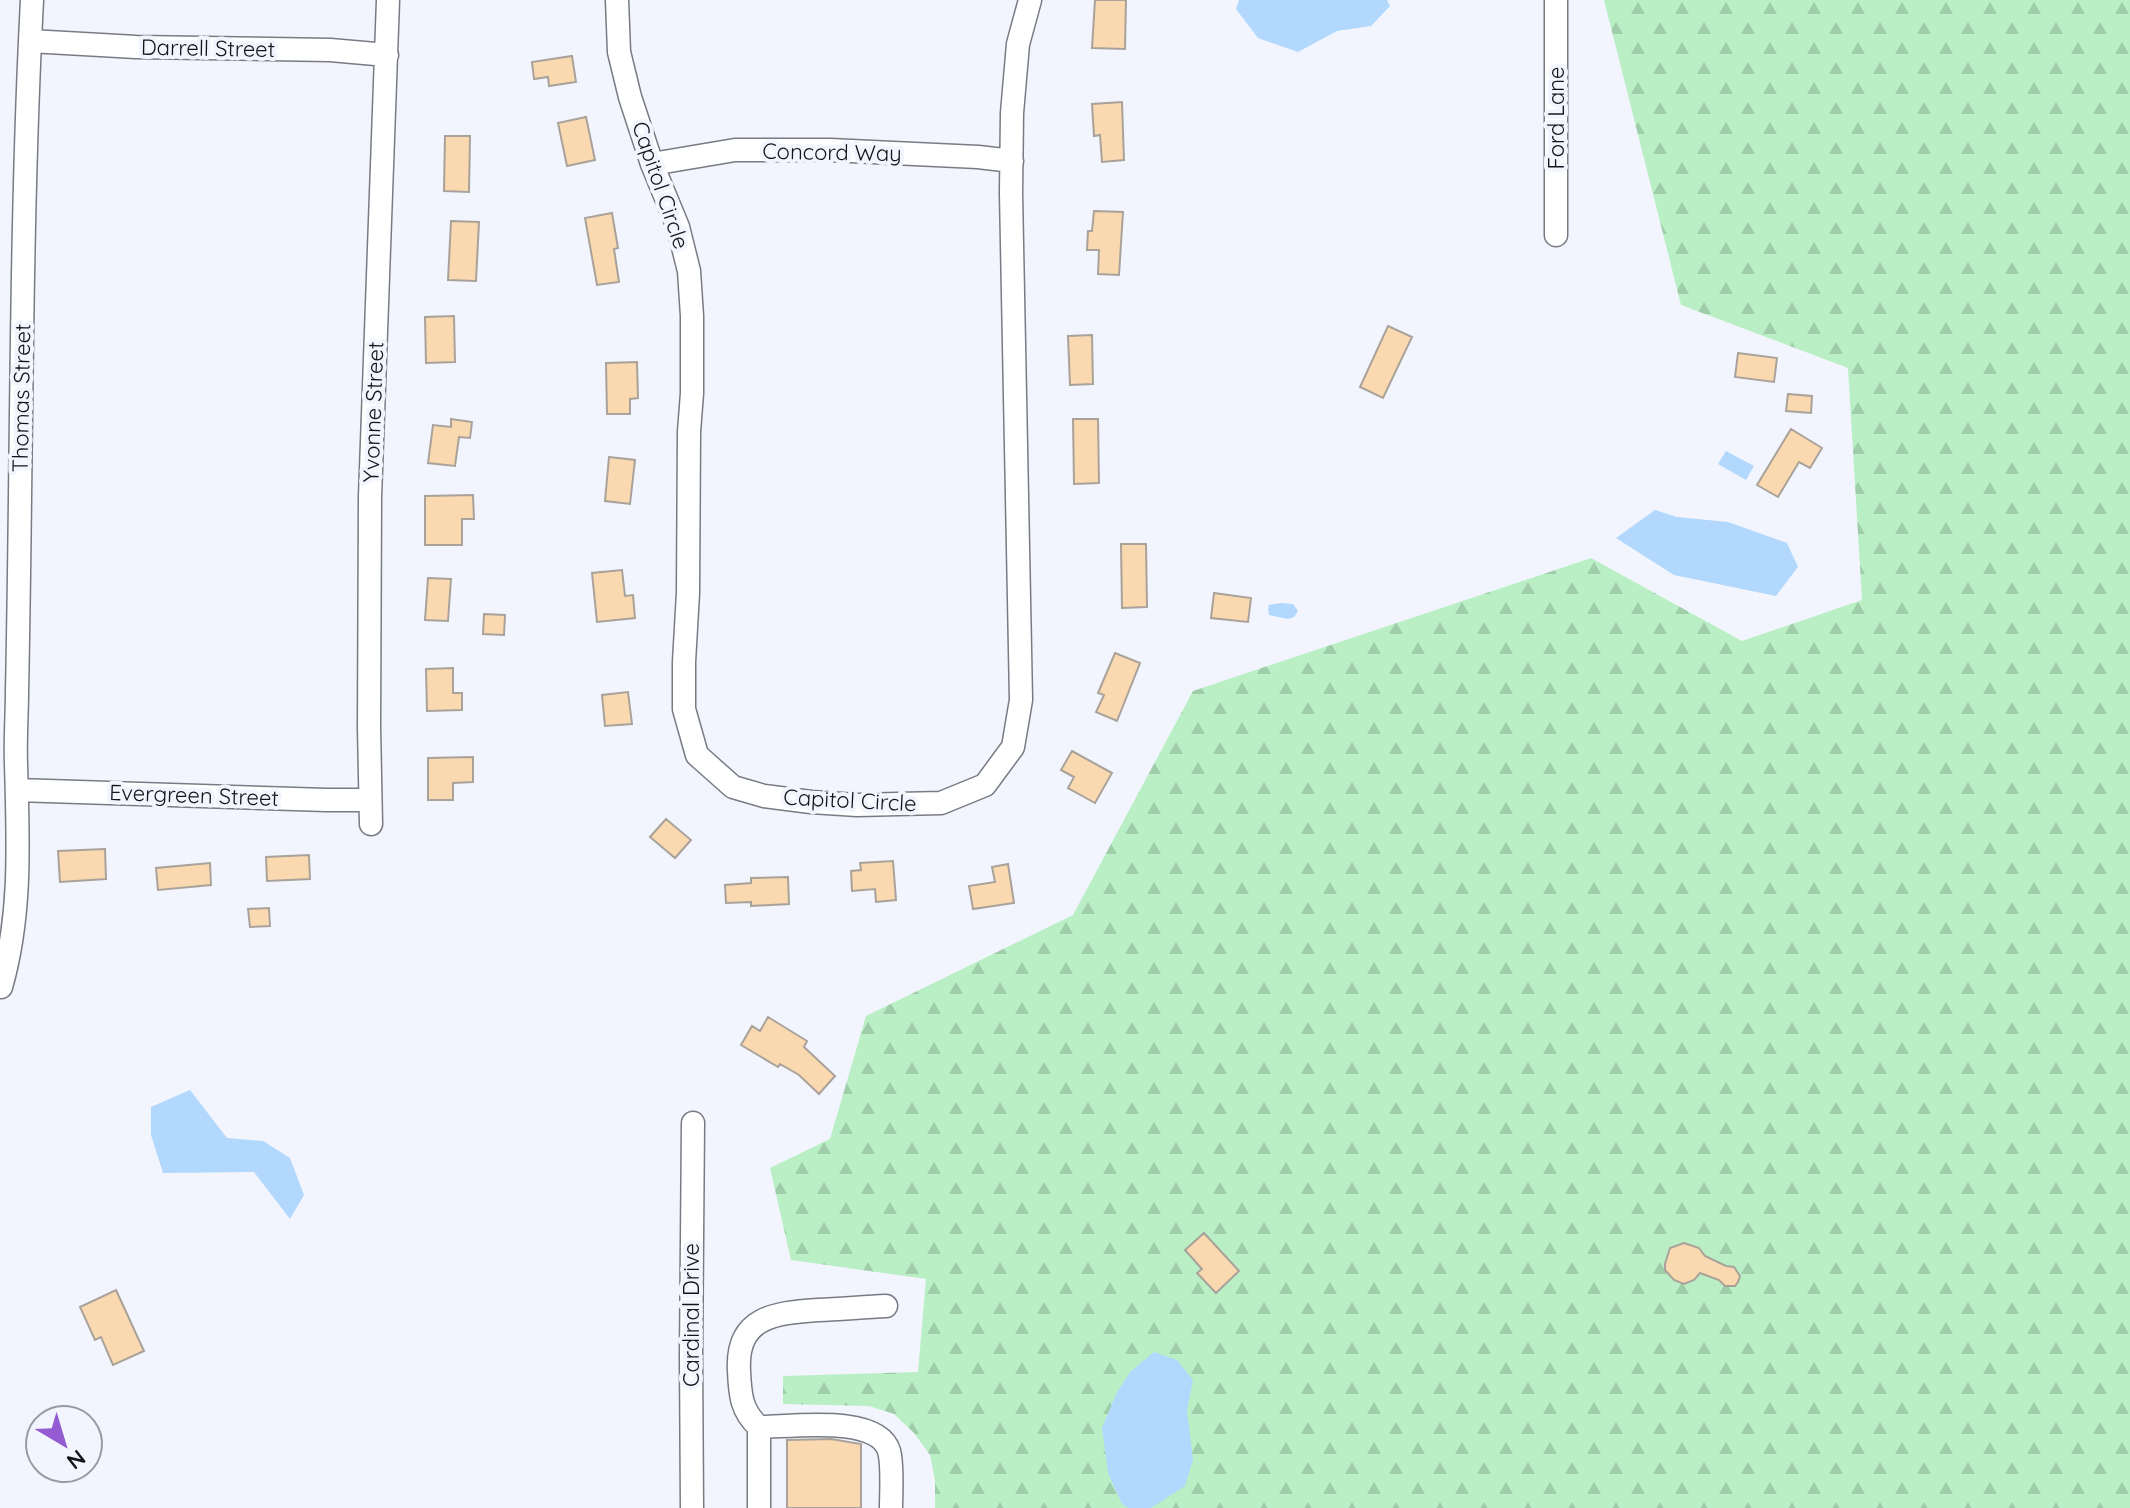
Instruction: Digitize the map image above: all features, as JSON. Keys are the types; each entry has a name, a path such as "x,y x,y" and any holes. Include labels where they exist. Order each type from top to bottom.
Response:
{"street":[{"name":"Thomas Street","path":"1,987 10,956 16,910 20,390 32,0"},
{"name":"Yvonne Street","path":"371,824 370,497 388,0"},
{"name":"Capitol Circle","path":"617,0 619,52 630,97 652,164 678,227 689,271 692,393 684,709 697,755 733,787 764,796 811,802 903,805 941,803 985,785 1013,747 1021,700 1011,209 1012,113 1018,44 1030,0"},
{"name":"Ford Lane","path":"1556,0 1556,235"},
{"name":"Darrell Street","path":"30,41 136,47 330,50 387,55"},
{"name":"Concord Way","path":"652,164 735,150 830,150 1012,161"},
{"name":"Evergreen Street","path":"17,790 370,800"},
{"name":"Cardinal Drive","path":"692,1508 693,1123"},
{"path":"759,1508 759,1427 746,1413 740,1398 738,1355 744,1337 754,1325 768,1316 886,1306"},
{"path":"759,1427 851,1426 870,1431 882,1439 889,1451 891,1508"}],"green space":[{"path":"1604,0 2130,0 2130,1508 935,1508 935,1481 930,1455 914,1433 894,1414 869,1406 783,1404 783,1376 918,1372 926,1279 791,1260 770,1168 830,1139 866,1016 1073,915 1193,691 1591,558 1742,641 1862,600 1848,368 1681,305"}],"water":[{"path":"1239,0 1387,0 1390,6 1371,26 1337,31 1298,52 1258,38 1236,9"},
{"path":"1726,451 1754,466 1746,480 1718,464"},
{"path":"1655,510 1677,517 1728,522 1787,543 1798,567 1776,596 1674,575 1616,538"},
{"path":"1293,604 1298,611 1294,617 1288,619 1269,615 1269,605"},
{"path":"190,1090 227,1138 263,1141 290,1158 304,1195 290,1219 254,1172 163,1173 151,1135 151,1107"},
{"path":"1154,1352 1177,1360 1193,1380 1187,1410 1193,1460 1185,1486 1151,1508 1128,1508 1122,1504 1108,1473 1102,1428 1117,1392 1131,1371"}],"building":[{"path":"1095,0 1126,0 1125,49 1092,48"},
{"path":"572,56 576,82 549,86 548,77 534,79 532,62"},
{"path":"1122,102 1124,160 1102,162 1100,135 1094,136 1092,104"},
{"path":"586,117 595,160 567,166 558,123"},
{"path":"445,136 470,136 469,192 444,191"},
{"path":"1094,211 1123,212 1119,275 1098,274 1099,250 1087,250"},
{"path":"612,213 618,248 614,249 619,282 597,285 585,218"},
{"path":"451,221 479,222 476,281 448,280"},
{"path":"454,316 455,362 426,363 425,317"},
{"path":"1388,326 1412,337 1383,398 1360,387"},
{"path":"1092,335 1093,384 1070,385 1068,336"},
{"path":"1738,353 1777,358 1774,382 1735,377"},
{"path":"637,362 638,398 630,399 630,414 607,414 606,363"},
{"path":"1788,394 1812,396 1811,413 1786,411"},
{"path":"451,419 472,422 470,438 459,437 455,466 428,463 433,425 451,427"},
{"path":"1073,419 1098,419 1099,483 1074,484"},
{"path":"1791,429 1822,448 1810,468 1799,462 1778,497 1757,485"},
{"path":"609,457 635,460 630,504 605,501"},
{"path":"473,495 474,519 462,519 462,545 425,545 425,496"},
{"path":"1121,544 1146,544 1147,607 1122,608"},
{"path":"622,570 625,596 633,595 635,618 597,622 592,573"},
{"path":"428,578 451,579 448,621 425,620"},
{"path":"1214,593 1251,598 1248,622 1211,618"},
{"path":"484,614 505,615 504,635 483,634"},
{"path":"1115,653 1140,663 1117,721 1096,712 1104,695 1098,693"},
{"path":"453,668 453,693 462,693 462,710 427,711 426,669"},
{"path":"628,692 632,724 605,726 602,695"},
{"path":"1072,751 1112,773 1095,803 1068,788 1074,777 1061,770"},
{"path":"473,757 473,782 453,783 453,800 428,800 428,758"},
{"path":"666,819 691,840 675,858 650,837"},
{"path":"105,849 106,879 60,882 58,851"},
{"path":"309,855 310,879 267,881 266,857"},
{"path":"893,861 896,900 876,902 875,889 852,891 851,871 861,870 860,863"},
{"path":"210,863 211,885 158,890 156,868"},
{"path":"1008,864 1014,903 973,909 969,886 995,882 992,867"},
{"path":"788,877 789,904 751,906 751,902 726,903 725,885 751,883 751,878"},
{"path":"269,908 270,926 250,927 248,909"},
{"path":"768,1017 807,1041 804,1047 835,1076 819,1094 799,1075 780,1064 778,1067 741,1045 752,1026 760,1031"},
{"path":"1204,1233 1239,1271 1216,1293 1197,1273 1202,1269 1185,1250"},
{"path":"1684,1243 1699,1248 1705,1256 1734,1267 1740,1276 1735,1286 1725,1286 1719,1280 1700,1273 1684,1284 1674,1280 1665,1270 1665,1264 1670,1248"},
{"path":"116,1290 144,1351 113,1365 101,1337 95,1340 80,1307"},
{"path":"831,1439 861,1444 861,1508 787,1508 787,1440"}]}
